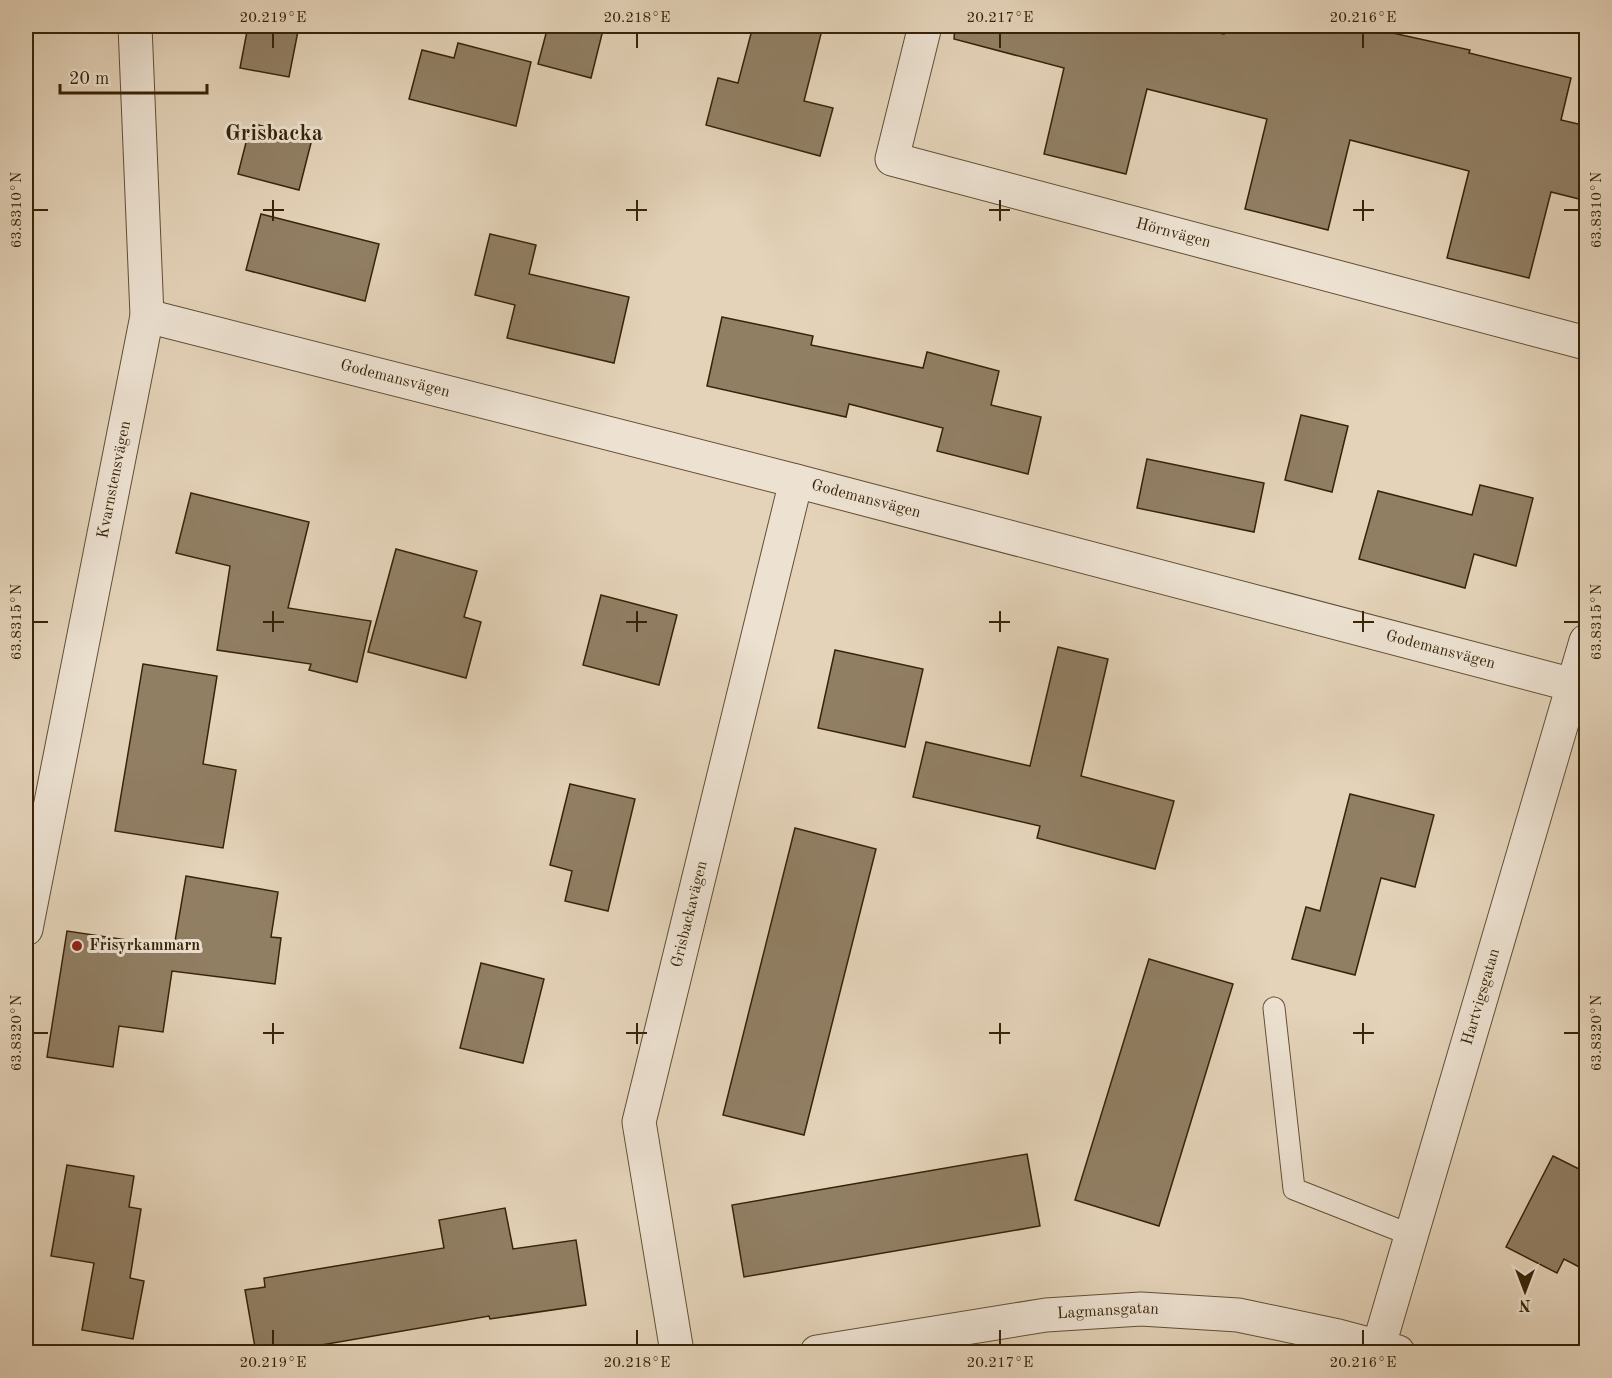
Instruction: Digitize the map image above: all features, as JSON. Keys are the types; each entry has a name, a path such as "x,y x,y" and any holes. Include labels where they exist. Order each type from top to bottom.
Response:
{"street":[{"name":"Kvarnstensvägen","path":"26,929 147,316 135,26"},
{"name":"Hörnvägen","path":"925,26 892,159 1587,343"},
{"name":"Godemansvägen","path":"147,316 796,481 1580,686"},
{"name":"Grisbackavägen","path":"677,1353 639,1122 796,481"},
{"name":"Hartvigsgatan","path":"1384,1351 1411,1235 1580,686 1587,641"},
{"name":"Lagmansgatan","path":"817,1353 1046,1315 1141,1309 1238,1314 1384,1351"}],"lane":[{"path":"1274,1008 1294,1189 1411,1235"}],"building":[{"path":"248,26 299,26 289,77 240,68"},
{"path":"548,26 604,26 591,78 538,64"},
{"path":"753,26 823,26 804,101 833,108 820,156 706,125 718,78 738,83"},
{"path":"955,26 1190,26 1224,34 1226,26 1361,26 1470,50 1469,53 1571,78 1561,120 1587,126 1587,201 1551,192 1529,278 1447,258 1469,171 1350,140 1328,230 1245,209 1267,119 1147,89 1126,174 1044,154 1064,68 954,39"},
{"path":"458,43 531,62 516,126 409,99 422,50 454,58"},
{"path":"251,123 312,139 299,190 238,174"},
{"path":"261,214 379,244 365,301 246,270"},
{"path":"490,234 536,245 529,274 629,297 614,363 507,338 515,305 475,295"},
{"path":"722,317 813,336 811,345 923,368 927,352 999,371 991,405 1041,417 1028,474 937,451 943,428 849,404 846,417 707,386"},
{"path":"1301,415 1348,426 1332,492 1285,480"},
{"path":"1147,459 1264,483 1254,532 1137,508"},
{"path":"1480,485 1533,498 1516,566 1474,554 1465,588 1359,559 1378,491 1472,515"},
{"path":"191,493 309,522 288,608 371,621 357,682 309,670 311,664 217,650 230,566 176,553"},
{"path":"396,549 477,571 464,617 481,622 466,678 368,652"},
{"path":"601,595 677,615 659,685 583,665"},
{"path":"1058,647 1108,659 1081,776 1174,801 1155,869 1037,838 1040,826 913,797 926,742 1030,766"},
{"path":"835,650 923,669 905,747 818,728"},
{"path":"143,664 217,676 203,764 236,770 223,848 115,831"},
{"path":"570,784 635,799 608,911 565,901 572,871 550,865"},
{"path":"1350,794 1434,815 1415,887 1381,878 1355,975 1292,959 1306,907 1320,911"},
{"path":"795,828 876,849 804,1135 723,1115"},
{"path":"186,876 278,892 271,937 281,938 275,984 172,971 163,1032 119,1026 113,1067 47,1057 67,931 174,947"},
{"path":"1149,959 1233,984 1159,1226 1075,1200"},
{"path":"481,963 544,979 523,1063 460,1048"},
{"path":"1027,1154 1040,1226 744,1277 732,1205"},
{"path":"1553,1156 1587,1173 1587,1271 1564,1259 1557,1273 1506,1247"},
{"path":"67,1165 134,1176 129,1207 141,1209 130,1278 144,1281 133,1339 82,1330 94,1263 51,1256"},
{"path":"505,1208 513,1249 576,1240 586,1305 490,1319 489,1316 275,1353 256,1353 245,1290 265,1287 264,1278 444,1248 439,1220"}],"place":[{"name":"Frisyrkammarn","path":"77,946"}],"district":[{"name":"Grisbacka","path":"274,134"}]}
